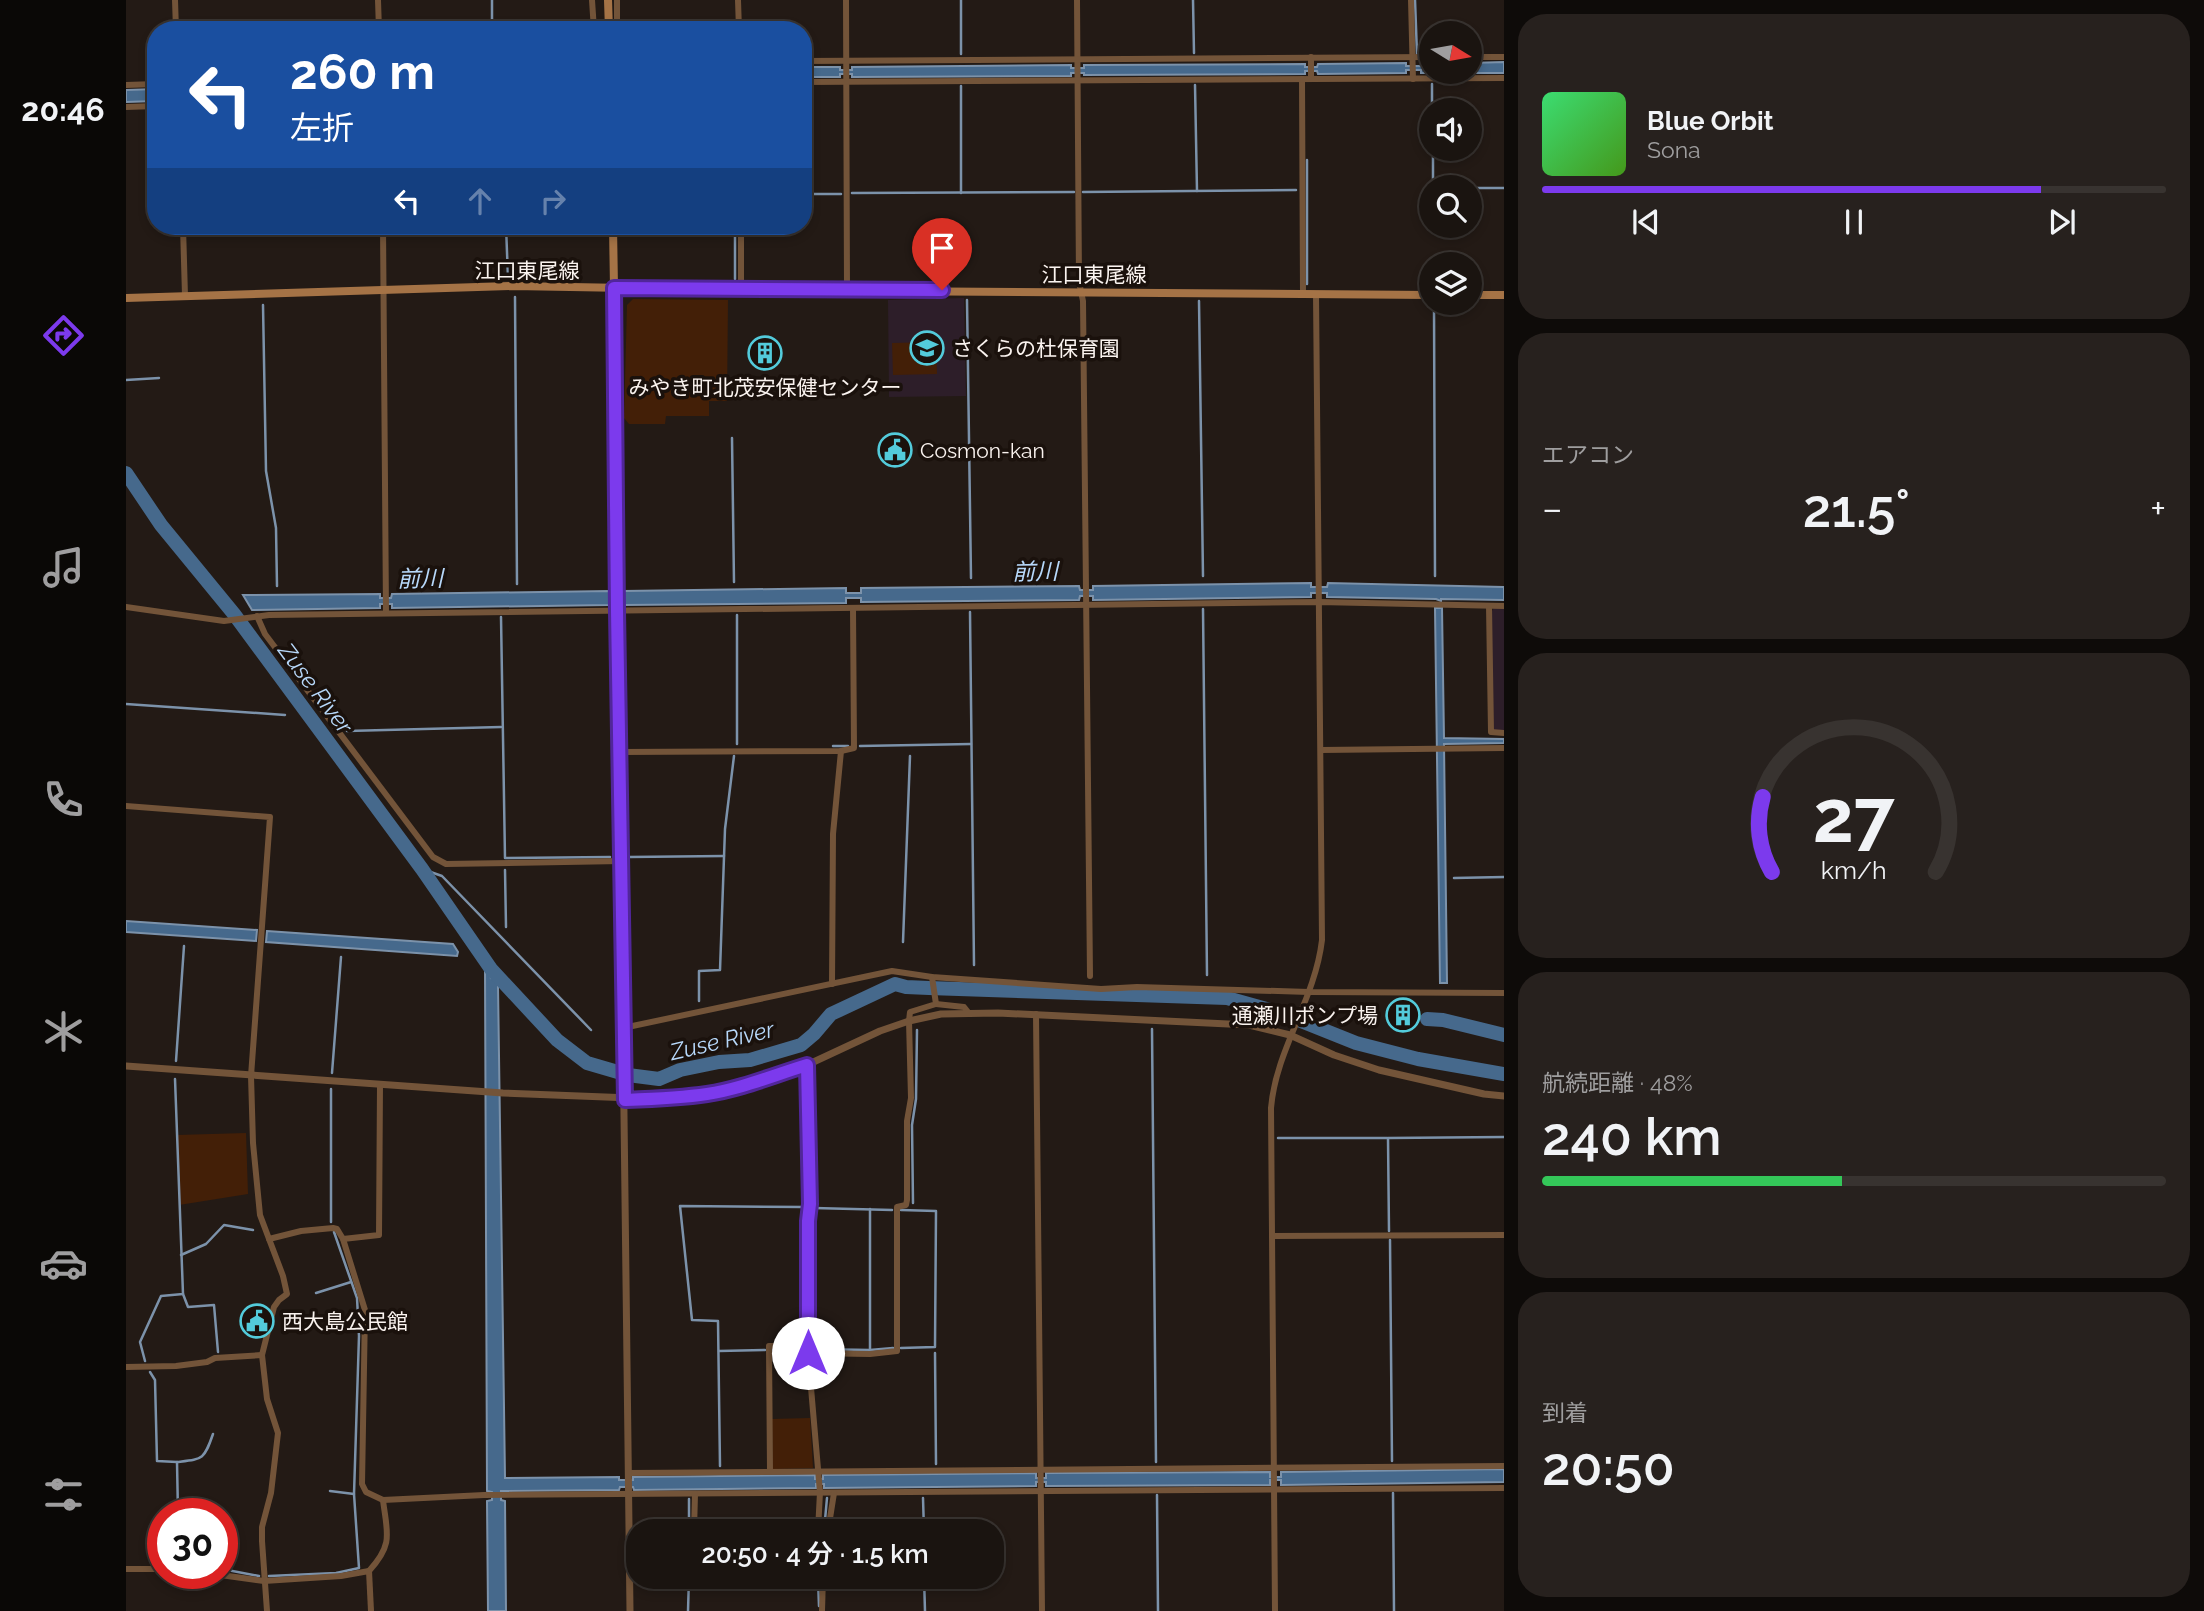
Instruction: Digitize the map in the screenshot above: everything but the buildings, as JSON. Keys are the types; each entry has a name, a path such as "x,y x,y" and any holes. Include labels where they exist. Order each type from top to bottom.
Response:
{"main road":[{"path":"608,0 609,21"},
{"path":"613,235 614,288"},
{"name":"江口東尾線","path":"126,298 513,286 1419,295"},
{"path":"1482,295 1504,295"}],"street":[{"path":"176,0 176,21"},
{"path":"378,0 379,21"},
{"path":"592,0 593,21"},
{"path":"617,0 617,21"},
{"path":"738,0 738,21"},
{"path":"846,0 847,290"},
{"path":"1077,0 1090,976"},
{"path":"1411,0 1413,79"},
{"path":"1311,57 1311,72"},
{"path":"812,61 1419,57"},
{"path":"1482,57 1504,57"},
{"path":"812,81 846,75 1077,73 1302,79 1311,72 1413,79 1504,78"},
{"path":"1302,79 1303,293"},
{"path":"126,85 147,84"},
{"path":"126,107 147,106"},
{"path":"183,235 185,296"},
{"path":"383,235 386,610"},
{"path":"741,235 741,290"},
{"path":"614,288 629,1611"},
{"path":"1276,1611 1270,1108 1273,1085 1310,992 1321,956 1322,940 1316,294"},
{"path":"126,607 225,621 255,616 386,610 853,608 1319,598 1504,606"},
{"path":"1489,606 1491,732 1504,733"},
{"path":"620,751 842,751 854,748 853,608"},
{"path":"255,616 265,634 433,857 446,864 622,861"},
{"path":"1321,750 1504,748"},
{"path":"832,984 833,834 842,751"},
{"path":"126,806 270,817 251,1076 260,1215 288,1294 274,1307 262,1355 264,1381 278,1433 271,1493 262,1527 267,1611"},
{"path":"623,1028 891,971 933,979 1101,989 1137,987 1310,992 1504,993"},
{"path":"933,979 936,1003"},
{"path":"770,1472 769,1346 870,1354 897,1351 897,1207 905,1205 907,1200 907,1121 911,1098 910,1013 936,1003 964,1007 968,1012"},
{"path":"126,1066 480,1092 625,1100 657,1099 708,1094 751,1083 807,1065 880,1031 909,1021 968,1012 1231,1023 1292,1032 1334,1055 1379,1070 1484,1094 1504,1096"},
{"path":"1037,1014 1042,1611"},
{"path":"807,1065 810,1204 808,1350 819,1481 818,1519"},
{"path":"343,1239 379,1235 380,1085"},
{"path":"269,1239 301,1231 333,1228 343,1239 365,1310 362,1484 366,1492 383,1500 628,1493 695,1494 819,1481 1274,1475 1504,1466"},
{"path":"1272,1236 1504,1235"},
{"path":"126,1367 176,1366 207,1362 215,1358 262,1355"},
{"path":"628,1474 770,1472 819,1481 834,1493 1504,1488"},
{"path":"830,1519 834,1493"},
{"path":"694,1519 695,1494"},
{"path":"371,1611 369,1571 386,1548 388,1538 383,1500"},
{"path":"126,1569 147,1569"},
{"path":"238,1577 264,1581 341,1576 369,1571"},
{"path":"822,1589 822,1611"}],"shaded area":[{"name":"さくらの杜保育園","path":"964,298 966,396 889,397 888,300"},
{"path":"633,299 728,300 727,401 709,401 709,416 666,416 665,424 629,424 624,418 627,305"},
{"path":"936,342 937,374 893,375 892,343"},
{"path":"1494,608 1504,608 1504,731 1492,730"},
{"path":"246,1133 248,1194 179,1205 177,1135"},
{"path":"810,1418 813,1468 773,1469 772,1419"}],"water":[{"path":"1504,62 1504,73 1482,73 1482,63"},
{"path":"1406,63 1406,66 1419,66 1419,70 1406,70 1406,73 1318,74 1317,71 1305,71 1305,74 1071,73 1071,76 852,77 852,74 840,74 840,77 812,77 812,67 852,70 852,67 1071,65 1071,68 1084,68 1084,65 1305,64 1305,67 1317,67 1318,64"},
{"path":"147,89 147,101 126,102 126,90"},
{"path":"1311,583 1311,587 1327,587 1328,583 1504,587 1504,600 1327,597 1327,593 1311,593 1311,597 1093,600 1093,596 1080,596 1079,600 861,602 861,598 846,598 846,603 624,605 624,591 846,588 846,593 861,593 861,588 1079,586 1080,590 1093,590 1093,586"},
{"path":"609,591 609,605 392,608 392,604 380,604 380,608 252,610 243,595 380,594 380,598 391,598 392,594"},
{"path":"1435,608 1442,608 1444,738 1504,739 1504,743 1444,744 1447,983 1440,983"},
{"path":"126,921 257,930 256,941 126,932"},
{"path":"267,931 453,944 458,952 457,956 266,942"},
{"path":"485,967 498,985 505,1478 619,1477 619,1480 633,1480 633,1477 815,1475 815,1479 823,1479 823,1475 1036,1473 1036,1478 1046,1478 1046,1473 1270,1472 1270,1477 1281,1477 1281,1472 1504,1469 1504,1482 1281,1485 1281,1480 1270,1480 1270,1485 1046,1486 1046,1482 1036,1482 1036,1486 824,1488 824,1484 816,1484 816,1488 634,1490 633,1487 620,1487 619,1490 501,1491 501,1500 505,1501 506,1611 488,1611 487,1501 492,1500 492,1492 487,1491"}],"waterway":[{"path":"492,0 492,21"},
{"path":"961,0 961,54"},
{"path":"1193,0 1194,53"},
{"path":"1415,0 1417,54"},
{"path":"1432,84 1432,98"},
{"path":"1195,85 1197,191"},
{"path":"961,86 961,193"},
{"path":"1307,160 1307,284"},
{"path":"1433,161 1433,175"},
{"path":"1482,188 1504,188"},
{"path":"1083,192 1296,190"},
{"path":"852,193 1074,192"},
{"path":"812,194 841,194"},
{"path":"506,235 508,278"},
{"path":"735,235 735,279"},
{"path":"515,297 517,584"},
{"path":"967,300 971,578"},
{"path":"1199,301 1203,576"},
{"path":"263,305 266,471 276,528 277,586"},
{"path":"1434,315 1435,576"},
{"path":"126,380 159,378"},
{"path":"732,438 734,582"},
{"name":"Zuse River","path":"126,473 161,525 234,614 422,869 491,969 557,1040 587,1063 628,1075 659,1079 680,1070 719,1062 750,1060 801,1045 831,1014 895,984 929,988 1227,998 1281,1013 1356,1043 1418,1059 1504,1074"},
{"path":"1203,609 1207,975"},
{"path":"970,612 974,965"},
{"path":"737,615 737,744"},
{"path":"501,617 505,858 610,857"},
{"path":"126,704 285,715"},
{"path":"347,731 501,727"},
{"path":"860,746 971,744"},
{"path":"833,746 848,746"},
{"path":"699,1001 699,971 720,970 725,829 734,756"},
{"path":"903,942 910,756"},
{"path":"629,857 724,856"},
{"path":"422,869 442,876 591,1030"},
{"path":"505,870 506,927"},
{"path":"1454,878 1504,877"},
{"path":"176,1061 184,946"},
{"path":"332,1073 341,957"},
{"name":"Zuse River","path":"491,969 491,978"},
{"path":"1427,1019 1443,1020 1504,1035"},
{"path":"1152,1029 1156,1462"},
{"path":"913,1203 912,1125 916,1099 917,1030"},
{"path":"145,1361 140,1342 161,1296 183,1294 175,1079"},
{"path":"331,1089 331,1222"},
{"path":"1389,1231 1388,1138 1504,1137"},
{"path":"1278,1138 1387,1138"},
{"path":"720,1466 718,1321 692,1320 680,1206 804,1207"},
{"path":"814,1208 892,1210"},
{"path":"870,1209 870,1350"},
{"path":"901,1210 936,1211 935,1347 901,1348"},
{"path":"181,1255 206,1244 224,1225 253,1230"},
{"path":"269,1576 336,1573 359,1568 354,1494 359,1336 357,1298 334,1232"},
{"path":"1390,1240 1392,1461"},
{"path":"316,1293 351,1282"},
{"path":"183,1294 188,1307 214,1305 218,1352"},
{"path":"812,1349 893,1348"},
{"path":"773,1350 799,1349"},
{"path":"719,1351 765,1350"},
{"path":"935,1353 936,1464"},
{"path":"150,1372 155,1380 157,1461 177,1462"},
{"path":"178,1498 177,1462 201,1457 213,1434"},
{"path":"330,1491 354,1494"},
{"path":"1393,1493 1394,1611"},
{"path":"1157,1495 1158,1611"},
{"path":"825,1519 827,1498"},
{"path":"923,1498 924,1519"},
{"path":"689,1499 689,1519"},
{"path":"238,1572 259,1576"},
{"path":"688,1611 689,1589"},
{"path":"818,1589 819,1606"},
{"path":"924,1589 925,1611"}],"place":[{"name":"さくらの杜保育園","path":"927,348"},
{"name":"みやき町北茂安保健センター","path":"765,353"},
{"name":"Cosmon-kan","path":"895,450"},
{"name":"通瀬川ポンプ場","path":"1403,1015"},
{"name":"西大島公民館","path":"257,1321"}],"route":[{"path":"808,1353 810,1204 807,1065 708,1094 625,1100 614,288 942,290"}],"water label":[{"name":"前川","path":"1035,571"},
{"name":"前川","path":"420,578"}]}
